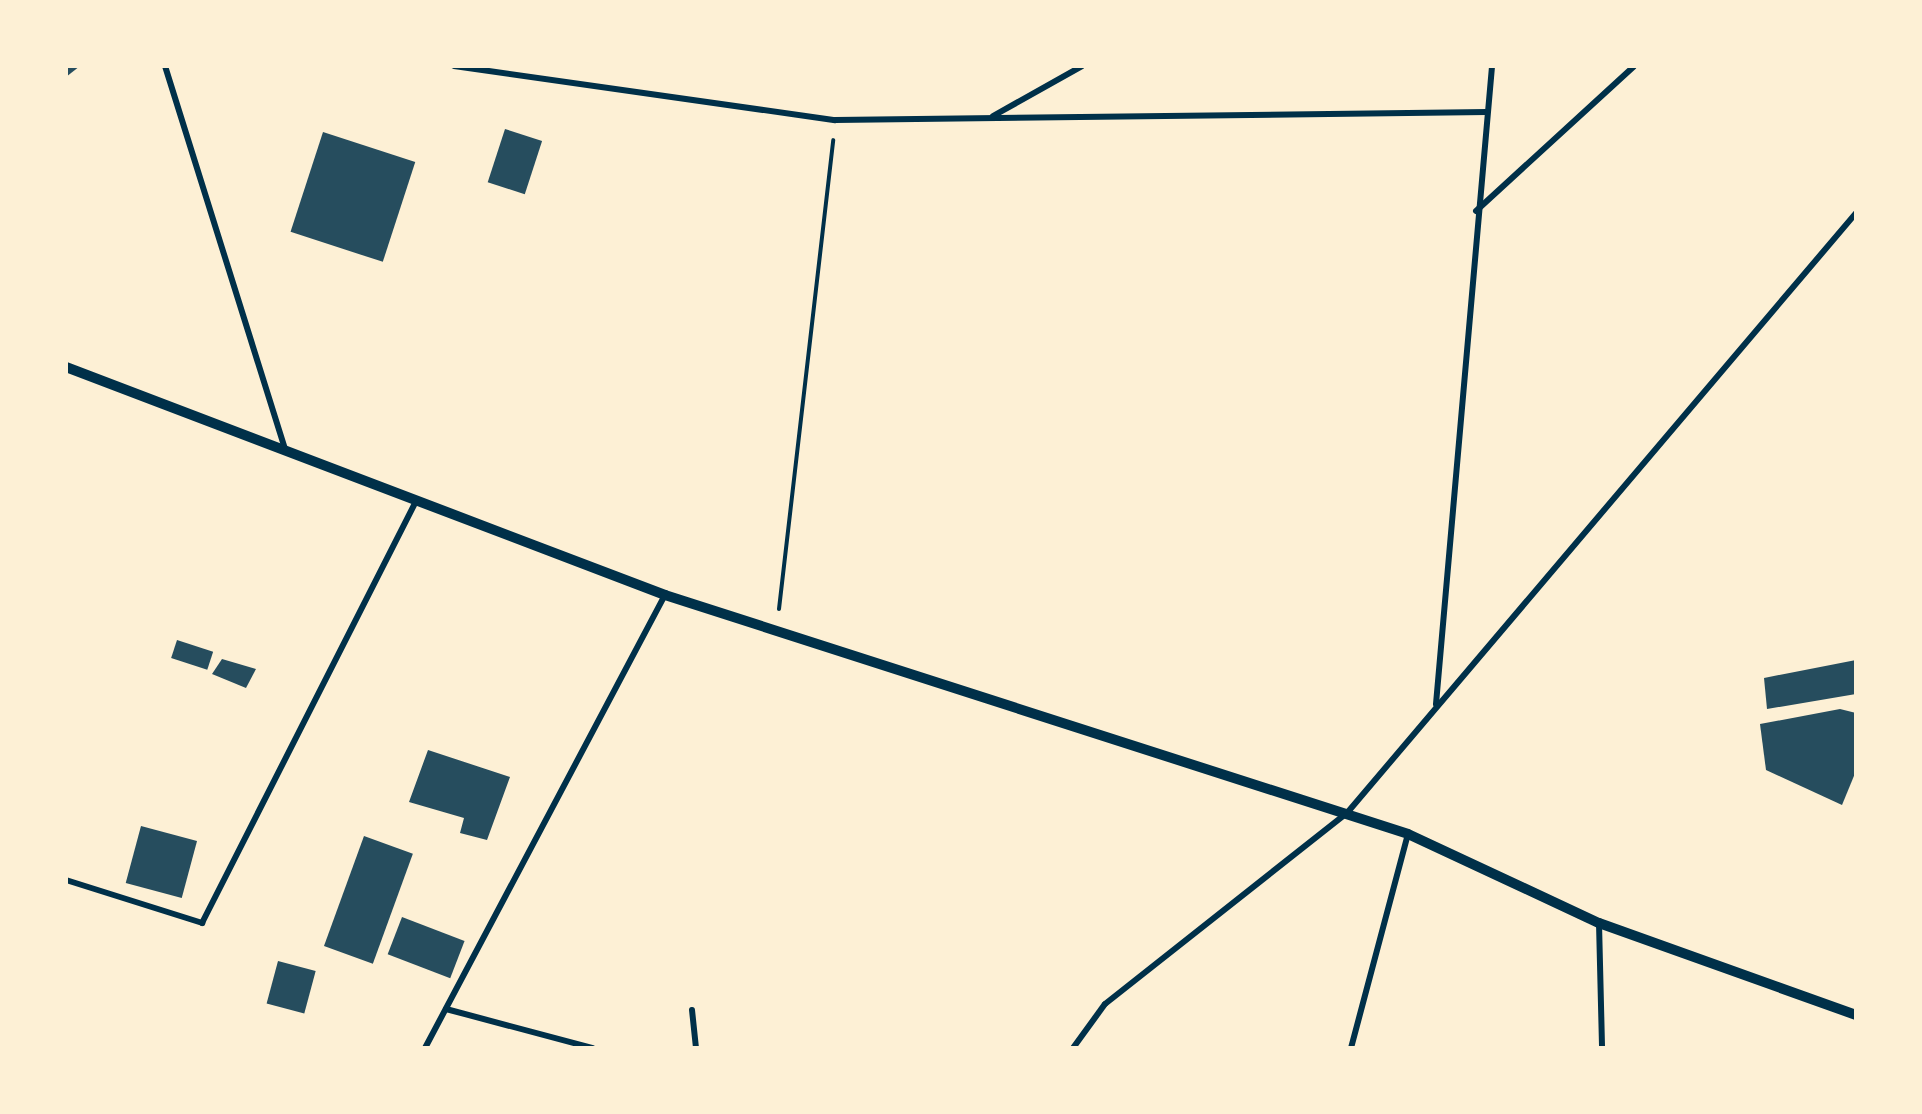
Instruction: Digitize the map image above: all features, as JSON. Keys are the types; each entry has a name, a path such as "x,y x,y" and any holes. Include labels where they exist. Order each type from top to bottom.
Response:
{"street":[{"path":"165,66 285,449"},
{"path":"454,66 836,120 1486,112"},
{"path":"991,117 1082,66"},
{"path":"1436,705 1476,211 1492,66"},
{"path":"1476,211 1634,66"},
{"path":"1073,1048 1105,1004 1347,813 1436,705 1856,213"},
{"path":"66,367 666,595 1408,834 1599,923 1856,1015"},
{"path":"66,880 202,923 417,500"},
{"path":"425,1048 666,595"},
{"path":"1351,1048 1408,834"},
{"path":"1599,923 1602,1048"},
{"path":"446,1009 593,1048"},
{"path":"692,1010 696,1048"}],"path":[{"path":"776,631 836,120"}],"building":[{"path":"66,66 80,66 66,77"},
{"path":"505,129 542,141 525,194 488,182"},
{"path":"323,132 415,162 383,262 291,232"},
{"path":"177,640 213,652 207,670 171,658"},
{"path":"222,659 256,669 246,688 212,674"},
{"path":"1856,660 1856,694 1767,709 1764,678"},
{"path":"1840,709 1856,713 1856,771 1842,805 1766,770 1760,724"},
{"path":"428,750 510,777 487,840 460,833 464,818 409,802"},
{"path":"141,826 197,841 182,898 126,883"},
{"path":"364,836 413,854 373,964 324,946"},
{"path":"402,917 465,941 450,978 388,954"},
{"path":"278,961 316,971 304,1014 267,1004"}]}
